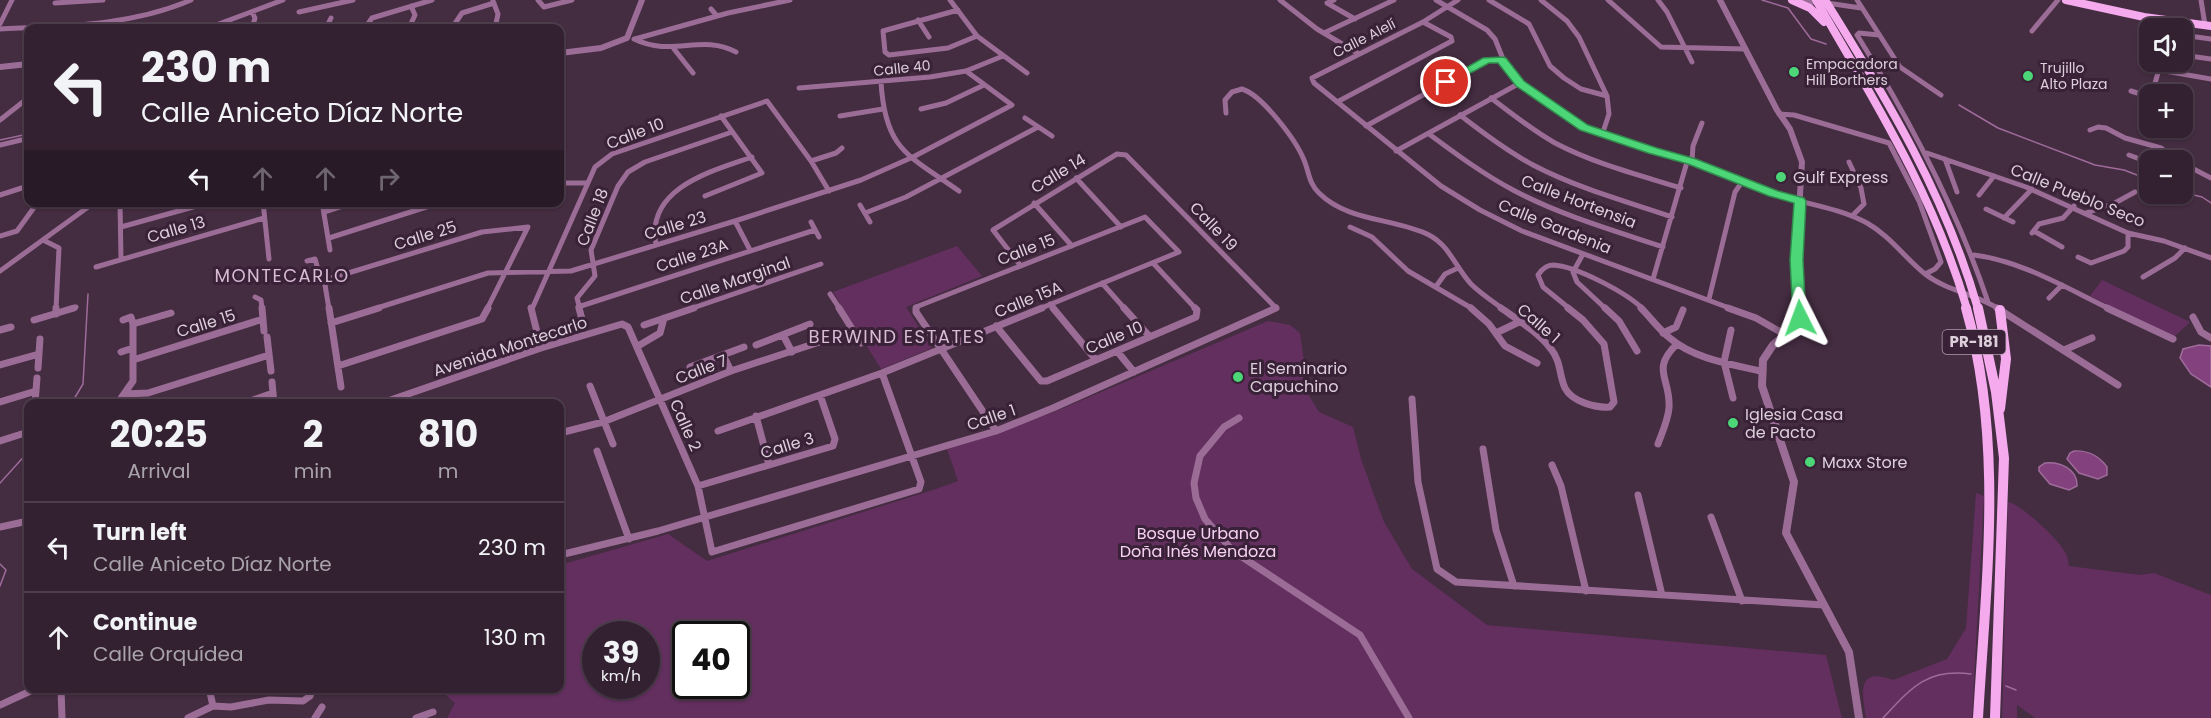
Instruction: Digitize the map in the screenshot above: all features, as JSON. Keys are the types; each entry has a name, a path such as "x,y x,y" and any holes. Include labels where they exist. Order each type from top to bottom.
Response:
{"main road":[{"path":"1792,0 1817,14 1836,35"},
{"path":"2066,0 2144,18"},
{"name":"PR-181","path":"1821,1 1836,35 1904,151 1950,255 1962,293 1977,358 1988,433 1989,516 1978,718"},
{"name":"PR-181","path":"1821,1 1913,148 1954,234 1976,299 1992,368 2003,447 2003,524 1995,718"},
{"path":"2193,25 2208,26"},
{"path":"1998,414 2006,371 2007,344 2000,310"}],"street":[{"path":"0,24 12,0"},
{"path":"55,3 103,0"},
{"path":"107,24 191,0"},
{"path":"219,24 283,0"},
{"path":"306,0 310,8"},
{"path":"300,12 353,0"},
{"path":"368,24 372,18 432,0"},
{"path":"538,0 544,7 572,0"},
{"path":"627,38 642,0"},
{"path":"746,0 747,9"},
{"path":"635,39 717,16 790,0"},
{"path":"950,0 977,36 1027,73"},
{"path":"1280,0 1324,33 1359,54"},
{"path":"1334,0 1327,3 1355,19"},
{"path":"1324,33 1394,0"},
{"path":"1436,0 1477,23 1492,36 1507,69 1520,83 1568,118 1602,135 1852,216 1886,236 1925,274 1962,293 1988,302 2118,385"},
{"name":"Calle Alelí","path":"1312,78 1423,22 1458,0"},
{"path":"1489,0 1528,24 1550,66 1564,78 1581,89 1607,96"},
{"path":"1541,0 1567,21 1579,37 1607,96 1609,114 1602,135"},
{"path":"1608,0 1655,44 1666,48 1745,49"},
{"path":"1658,0 1667,12 1692,62"},
{"path":"1720,0 1779,114 1790,129 1802,162 1796,260 1800,318 1796,326 1767,350 1760,371 1762,386 1794,482 1794,494 1787,517 1786,533 1849,652 1859,718"},
{"path":"1805,0 1862,8"},
{"path":"1857,0 1900,67 1941,95"},
{"path":"2032,31 2058,0"},
{"path":"2201,0 2208,26"},
{"path":"455,24 462,13 493,2 498,14 496,24"},
{"path":"411,6 416,15 411,24"},
{"path":"711,9 717,16"},
{"path":"958,10 883,31 885,52 889,55 948,48 977,36"},
{"path":"252,12 255,18 253,24"},
{"path":"328,24 331,18"},
{"path":"918,20 929,37"},
{"path":"1337,102 1452,41 1451,37 1423,22"},
{"path":"0,29 24,28"},
{"path":"1880,35 1859,33 1857,35 1927,153 1952,203 1974,255 1988,302"},
{"path":"2193,37 2211,39"},
{"path":"564,53 602,48 627,38 635,39 651,48 675,49 716,43 728,46 736,52"},
{"path":"675,49 693,73"},
{"name":"Calle 40","path":"799,88 881,82 966,71 1003,56"},
{"path":"2193,57 2211,59"},
{"path":"1366,126 1487,60 1502,60"},
{"path":"0,67 24,64"},
{"path":"1876,66 1900,67"},
{"path":"921,109 941,105 984,85 966,71"},
{"path":"2171,72 2211,79"},
{"name":"Calle Gardenia","path":"1312,78 1314,83 1396,151 1441,186 1480,210 1522,231 1756,318 1784,334"},
{"path":"881,82 883,109 891,135 913,157 959,191"},
{"path":"1396,151 1520,83"},
{"name":"Calle 23","path":"331,322 488,273 571,271 592,266 861,180 913,157 1012,105 984,85"},
{"name":"Calle 1","path":"1226,113 1224,102 1227,95 1236,89 1245,89 1263,103 1298,149 1304,160 1309,183 1323,197 1348,210 1431,236 1440,243 1472,284 1549,346 1559,360 1565,388 1585,404 1602,408 1610,407 1614,402 1604,344 1583,320 1543,287 1538,275 1543,268 1552,265 1607,284 1627,295 1640,306 1663,333 1696,354 1760,371"},
{"path":"2131,91 2139,93"},
{"path":"1491,98 1539,133 1564,147 1599,162 1681,188"},
{"path":"0,120 24,101"},
{"name":"Calle 10","path":"541,348 531,307 586,183 595,167 612,154 767,101 811,161"},
{"path":"840,116 852,112 883,109"},
{"path":"1779,114 1794,115 1889,143 1908,176 1941,262 1935,269 1925,274"},
{"path":"705,196 762,173 721,116"},
{"path":"1460,116 1503,148 1542,170 1583,187 1672,217"},
{"path":"1025,118 1052,136"},
{"path":"1653,279 1702,123"},
{"path":"865,213 943,179 1038,127"},
{"path":"2090,130 2102,127 2126,138 2163,150"},
{"name":"Calle 18","path":"578,308 577,298 594,276 591,250 618,186 628,172 645,162 732,132"},
{"name":"Calle Hortensia","path":"1429,134 1473,167 1514,191 1557,210 1663,247"},
{"path":"0,145 21,140"},
{"path":"829,191 811,161 836,153 842,148"},
{"name":"Calle Pueblo Seco","path":"1927,153 2032,189 2128,233 2185,248"},
{"name":"Calle 14","path":"1020,265 993,230 1117,154 1126,155 1133,162"},
{"path":"2129,155 2139,159"},
{"path":"656,245 653,233 665,201 675,188 692,179 752,157"},
{"path":"1945,159 1957,192"},
{"name":"Calle 19","path":"1133,162 1275,309"},
{"path":"1849,162 1861,188 1864,204 1852,216"},
{"path":"2193,169 2211,178"},
{"path":"1979,195 1994,176"},
{"path":"1076,178 1121,227"},
{"path":"1709,299 1735,192 1742,182"},
{"path":"564,183 586,183"},
{"path":"0,195 24,187"},
{"path":"2004,218 2032,189"},
{"path":"2086,213 2113,204 2135,192"},
{"path":"1034,204 1071,246"},
{"path":"860,205 870,222"},
{"path":"0,236 17,231 34,207"},
{"path":"0,271 88,207"},
{"path":"120,207 121,259"},
{"path":"121,227 193,207"},
{"path":"263,207 268,259"},
{"path":"323,207 330,250"},
{"path":"324,212 340,207"},
{"path":"329,235 425,207"},
{"path":"2062,247 2033,232 2039,224 2063,218 2074,207"},
{"path":"1986,209 2013,222"},
{"name":"Calle 15","path":"940,349 916,312 916,307 1145,217 1179,252"},
{"name":"Calle 13","path":"96,267 264,218"},
{"path":"735,221 750,250"},
{"path":"811,222 819,237"},
{"name":"Calle 25","path":"332,278 482,232 528,227 507,272"},
{"path":"1350,227 1372,237 1408,271 1437,285 1467,304 1496,333 1505,346 1537,363"},
{"name":"Calle 23A","path":"578,308 815,230"},
{"path":"2078,256 2091,262 2124,251 2128,247 2128,233"},
{"path":"44,240 59,248 56,314"},
{"path":"2143,276 2175,258 2185,248 2211,258"},
{"name":"Calle 15A","path":"718,431 882,373 1179,252"},
{"path":"1583,254 1573,272 1577,282 1620,321 1637,351"},
{"path":"1974,255 1999,258 2018,265 2174,339"},
{"path":"306,261 315,259 319,273 332,278 325,285 341,387"},
{"name":"Calle 10","path":"996,326 1041,381 1047,381 1198,315 1197,310 1153,263"},
{"name":"Calle Marginal","path":"638,346 661,333 665,326 664,318 821,264"},
{"path":"1437,285 1445,274 1458,268"},
{"path":"338,366 482,319 507,272"},
{"path":"1102,283 1150,337"},
{"path":"2049,298 2062,285"},
{"path":"830,294 861,343"},
{"name":"Calle 15","path":"133,360 263,320 261,300 255,297"},
{"path":"1050,304 1096,360"},
{"path":"34,320 76,307"},
{"path":"578,308 583,322"},
{"name":"Calle 1","path":"564,554 705,518 996,431 1275,309"},
{"path":"1663,333 1676,327 1683,310"},
{"path":"133,324 171,313"},
{"path":"120,399 133,381 133,324 131,317 123,320"},
{"path":"2193,317 2201,332 2211,338"},
{"path":"644,325 664,318"},
{"path":"263,320 271,371"},
{"path":"1496,333 1519,322"},
{"name":"Avenida Montecarlo","path":"393,399 541,348 622,324 628,327 638,346"},
{"path":"756,345 810,324"},
{"path":"0,330 11,327"},
{"path":"1731,330 1724,362 1733,398"},
{"name":"Calle 7","path":"564,432 604,420 731,371 853,331"},
{"path":"783,335 792,352"},
{"path":"2064,350 2092,338"},
{"path":"38,368 40,339"},
{"path":"1658,444 1670,407 1661,362 1665,353 1677,344"},
{"name":"Calle 2","path":"638,346 698,486 712,552 919,489 921,482 912,456"},
{"path":"690,367 744,347"},
{"path":"121,352 133,348"},
{"path":"940,349 996,431"},
{"path":"1117,351 1134,372"},
{"path":"0,365 39,354"},
{"path":"124,394 148,393 269,355"},
{"path":"723,355 731,371"},
{"path":"882,373 912,456"},
{"path":"35,399 37,378"},
{"path":"272,382 274,399"},
{"path":"590,386 613,444"},
{"path":"0,402 36,391"},
{"path":"256,399 273,393"},
{"name":"Calle 3","path":"698,486 833,446 835,439 820,395"},
{"path":"1412,399 1418,482 1437,569 1456,582 1824,605"},
{"path":"756,416 769,465"},
{"path":"1239,418 1224,427 1200,456 1194,483 1196,498 1205,519 1233,552 1360,635 1409,718"},
{"path":"0,441 24,433"},
{"path":"1483,449 1496,530 1514,586"},
{"path":"597,451 629,538"},
{"path":"1552,465 1561,486 1586,591"},
{"path":"1638,495 1662,595"},
{"path":"1711,517 1742,601"},
{"path":"0,527 24,522"},
{"path":"0,705 26,693"},
{"path":"62,693 62,718"},
{"path":"210,693 213,706"},
{"path":"188,718 213,706 231,707 269,700 303,701 311,693"},
{"path":"315,718 322,707"},
{"path":"416,718 433,712"}],"green space":[{"path":"957,246 982,276 906,307 932,348 881,369 833,292"},
{"path":"2102,280 2190,322 2175,336 2170,335 2090,296"},
{"name":"Bosque Urbano Doña Inés Mendoza","path":"1268,321 1290,325 1300,333 1305,368 1302,384 1319,412 1353,427 1361,459 1384,522 1412,569 1487,625 1826,655 1842,718 447,718 455,703 444,693 564,693 564,564 668,534 707,561 958,481 947,449 1054,412"},
{"path":"1976,493 1984,496 1972,718 1866,718 1863,691 1867,679 1881,677 1893,680 1947,659 1966,628"},
{"path":"2008,502 2039,523 2055,539 2066,554 2069,566 2140,575 2154,573 2211,595 2211,718 2035,718 2017,705 2017,718 2002,718"}],"shaded area":[{"path":"2199,345 2211,346 2211,387 2191,374 2180,358 2183,349"},
{"path":"2074,451 2096,457 2107,467 2107,475 2098,479 2079,473 2067,459"},
{"path":"2045,463 2056,463 2067,467 2074,475 2077,486 2069,490 2050,484 2039,471 2039,467"}],"waterway":[{"path":"1762,0 1788,8 1811,39 1826,44"},
{"path":"1959,105 1998,128 2095,165 2124,170 2139,176"},
{"path":"0,140 24,135"},
{"path":"2193,195 2211,203"},
{"path":"74,399 83,384 88,294"},
{"path":"0,483 24,456"},
{"path":"0,564 6,570 0,586"},
{"path":"1883,718 1912,689 1931,677 1956,673 1971,674"},
{"path":"2006,686 2016,690"}],"place":[{"name":"Empacadora Hill Borthers","path":"1794,72"},
{"name":"Trujillo Alto Plaza","path":"2028,76"},
{"name":"Gulf Express","path":"1781,177"},
{"name":"El Seminario Capuchino","path":"1238,377"},
{"name":"Iglesia Casa de Pacto","path":"1733,423"},
{"name":"Maxx Store","path":"1810,462"}],"district":[{"name":"MONTECARLO","path":"282,276"},
{"name":"BERWIND ESTATES","path":"897,337"}],"route":[{"path":"1446,82 1487,60 1502,60 1520,83 1584,127 1602,135 1695,162 1773,194 1800,201 1796,260 1800,318"}]}
